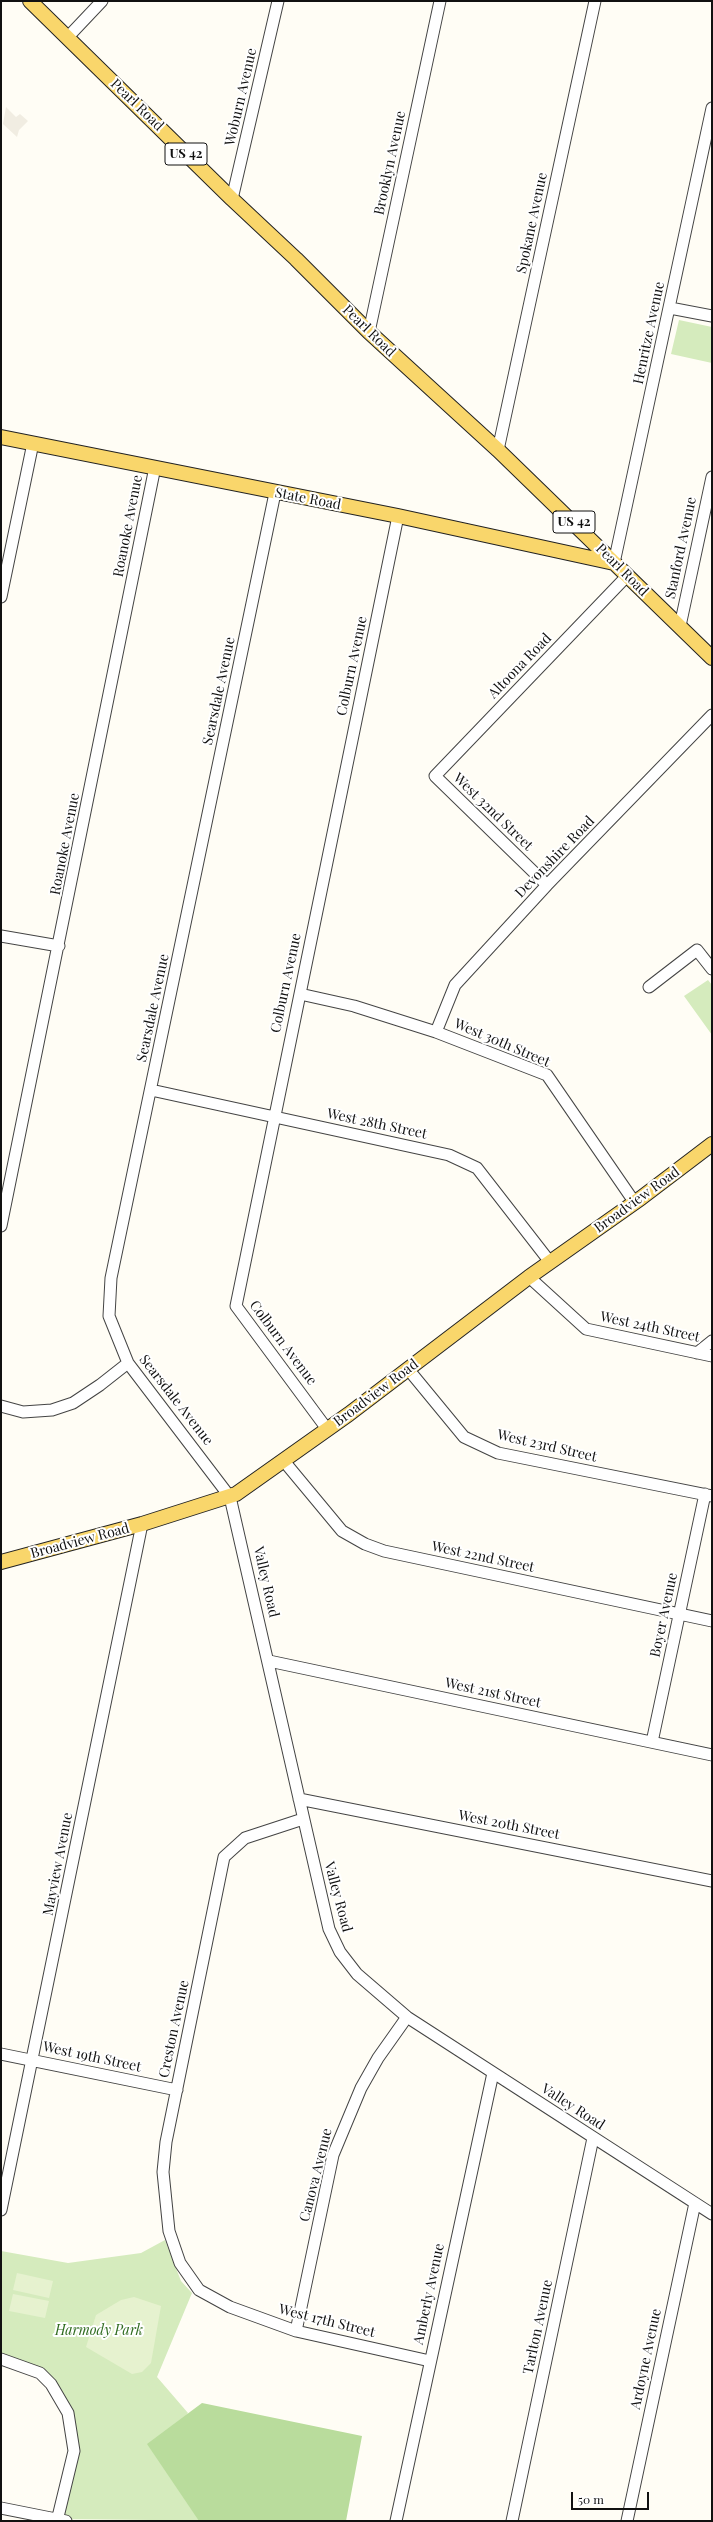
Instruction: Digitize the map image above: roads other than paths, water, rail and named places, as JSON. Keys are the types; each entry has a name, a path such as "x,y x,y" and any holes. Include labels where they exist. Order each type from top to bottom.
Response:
{"main road":[{"name":"Pearl Road","path":"30,1 232,199 296,259 368,332 498,450 712,658"},
{"name":"State Road","path":"1,437 155,467 275,493 398,516 614,563"},
{"name":"Broadview Road","path":"1,1562 142,1524 230,1497 244,1490 408,1369 529,1277 635,1202 712,1144"}],"street":[{"path":"67,38 102,1"},
{"name":"Woburn Avenue","path":"232,199 278,1"},
{"name":"Brooklyn Avenue","path":"368,332 440,1"},
{"name":"Spokane Avenue","path":"498,450 595,1"},
{"name":"Henritze Avenue","path":"614,563 712,108"},
{"path":"670,308 712,316"},
{"path":"1,596 33,443"},
{"name":"Roanoke Avenue","path":"1,1226 155,467"},
{"name":"Stanford Avenue","path":"680,626 712,477"},
{"name":"Searsdale Avenue","path":"230,1497 128,1363 109,1316 111,1278 275,493"},
{"name":"Colburn Avenue","path":"327,1429 236,1306 398,516"},
{"name":"Altoona Road","path":"435,776 627,576"},
{"name":"Devonshire Road","path":"436,1032 455,985 547,885 712,715"},
{"name":"West 32nd Street","path":"435,776 547,885"},
{"path":"1,936 59,946"},
{"path":"648,987 698,950 712,970"},
{"name":"West 30th Street","path":"300,994 354,1006 436,1032 547,1075 635,1202"},
{"name":"West 28th Street","path":"151,1090 449,1154 477,1168 550,1262"},
{"name":"West 24th Street","path":"529,1277 586,1329 712,1356"},
{"path":"697,1353 712,1341"},
{"path":"1,1406 23,1412 52,1410 74,1403 128,1363"},
{"name":"West 23rd Street","path":"408,1369 464,1437 498,1453 708,1495"},
{"name":"West 22nd Street","path":"283,1460 342,1531 364,1544 384,1551 712,1621"},
{"name":"Boyer Avenue","path":"652,1742 679,1614 708,1495"},
{"name":"Valley Road","path":"230,1497 269,1661 303,1819 329,1929 340,1952 357,1974 408,2017 712,2214"},
{"name":"Mayview Avenue","path":"1,2210 142,1524"},
{"name":"West 21st Street","path":"269,1661 712,1755"},
{"name":"West 20th Street","path":"299,1799 712,1881"},
{"name":"Creston Avenue","path":"199,2290 180,2263 170,2231 165,2199 164,2172 166,2142 224,1857 245,1838 303,1819"},
{"name":"Canova Avenue","path":"296,2331 333,2155 361,2088 378,2058 408,2017"},
{"name":"West 19th Street","path":"1,2054 177,2090"},
{"name":"Amberly Avenue","path":"396,2521 493,2073"},
{"name":"Tarlton Avenue","path":"512,2521 593,2138"},
{"name":"Ardoyne Avenue","path":"627,2521 695,2203"},
{"name":"West 17th Street","path":"199,2290 230,2307 296,2331 430,2361"},
{"path":"1,2359 40,2373 51,2384 68,2413 74,2451 60,2520 1,2508"}],"park label":[{"name":"Harmody Park","path":"99,2331"}]}
